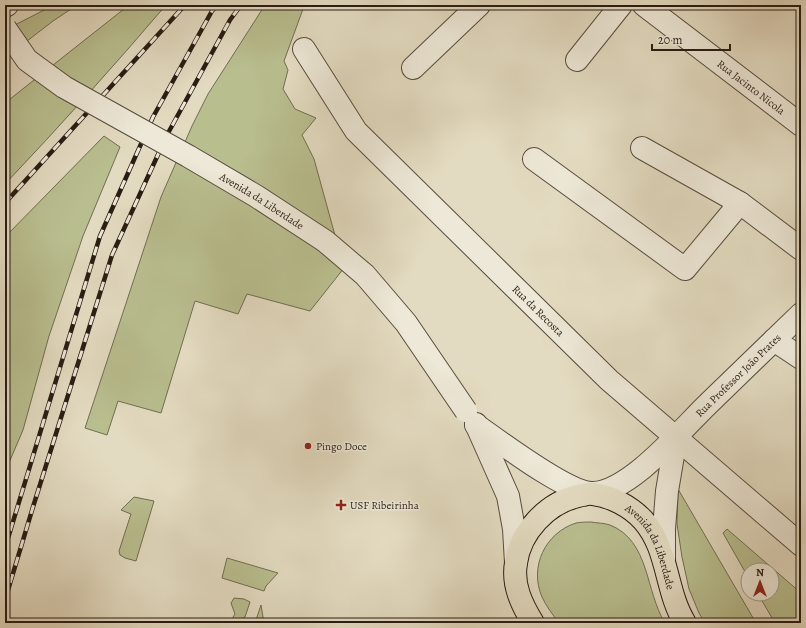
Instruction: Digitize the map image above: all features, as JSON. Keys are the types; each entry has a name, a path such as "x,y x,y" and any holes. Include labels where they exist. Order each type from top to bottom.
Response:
{"main road":[{"name":"Avenida da Liberdade","path":"533,623 518,595 516,563 523,540 535,521 553,507 572,498 592,493 611,499 630,509 643,520 651,531 659,545 671,591 685,623"}],"street":[{"path":"413,68 479,5"},
{"path":"577,60 621,5"},
{"name":"Rua Jacinto Nicola","path":"644,5 801,125"},
{"name":"Avenida da Liberdade","path":"5,28 27,60 64,87 256,196 325,241 365,275 406,323 471,418 508,496 514,529 516,563"},
{"name":"Rua da Recosta","path":"304,49 356,131 609,380 801,545"},
{"path":"642,148 740,203 801,249"},
{"path":"534,159 685,269 740,203"},
{"name":"Rua Professor João Prates","path":"592,493 610,489 636,474 676,438 707,405 801,314"},
{"path":"774,340 801,358"},
{"name":"Avenida da Liberdade","path":"471,418 553,478 574,488 592,493"},
{"path":"664,564 666,499 676,438"}],"green space":[{"path":"54,5 77,5 53,21 5,58 5,30"},
{"path":"129,5 166,5 87,96 5,184 5,103"},
{"path":"265,5 306,5 303,9 284,61 288,70 283,89 295,109 316,118 302,135 314,159 344,268 310,311 247,294 238,314 195,301 161,413 118,401 107,435 85,428 161,197 192,126 208,94"},
{"path":"104,136 120,147 83,236 49,336 23,430 5,472 5,237"},
{"path":"678,489 740,596 740,602 744,602 756,623 705,623 689,589 677,524"},
{"path":"134,497 154,501 136,561 125,558 120,555 119,551 131,514 121,510"},
{"path":"591,522 610,525 623,532 633,543 640,555 665,623 559,623 554,617 542,597 538,586 537,574 542,552 548,543 565,528 576,523"},
{"path":"727,529 765,562 740,563 723,533"},
{"path":"227,558 278,573 266,586 264,591 222,578"},
{"path":"780,575 801,593 801,623 775,623 763,602 780,602"},
{"path":"234,598 244,599 250,602 245,617 241,619 241,623 230,622 235,614 231,603"},
{"path":"261,605 264,623 255,623"}],"railway":[{"path":"5,203 185,5"},
{"path":"5,548 100,236 153,117 212,11 217,5"},
{"path":"5,600 112,255 167,135 230,20 241,5"}],"place":[{"name":"Pingo Doce","path":"308,446"},
{"name":"USF Ribeirinha","path":"341,505"}]}
